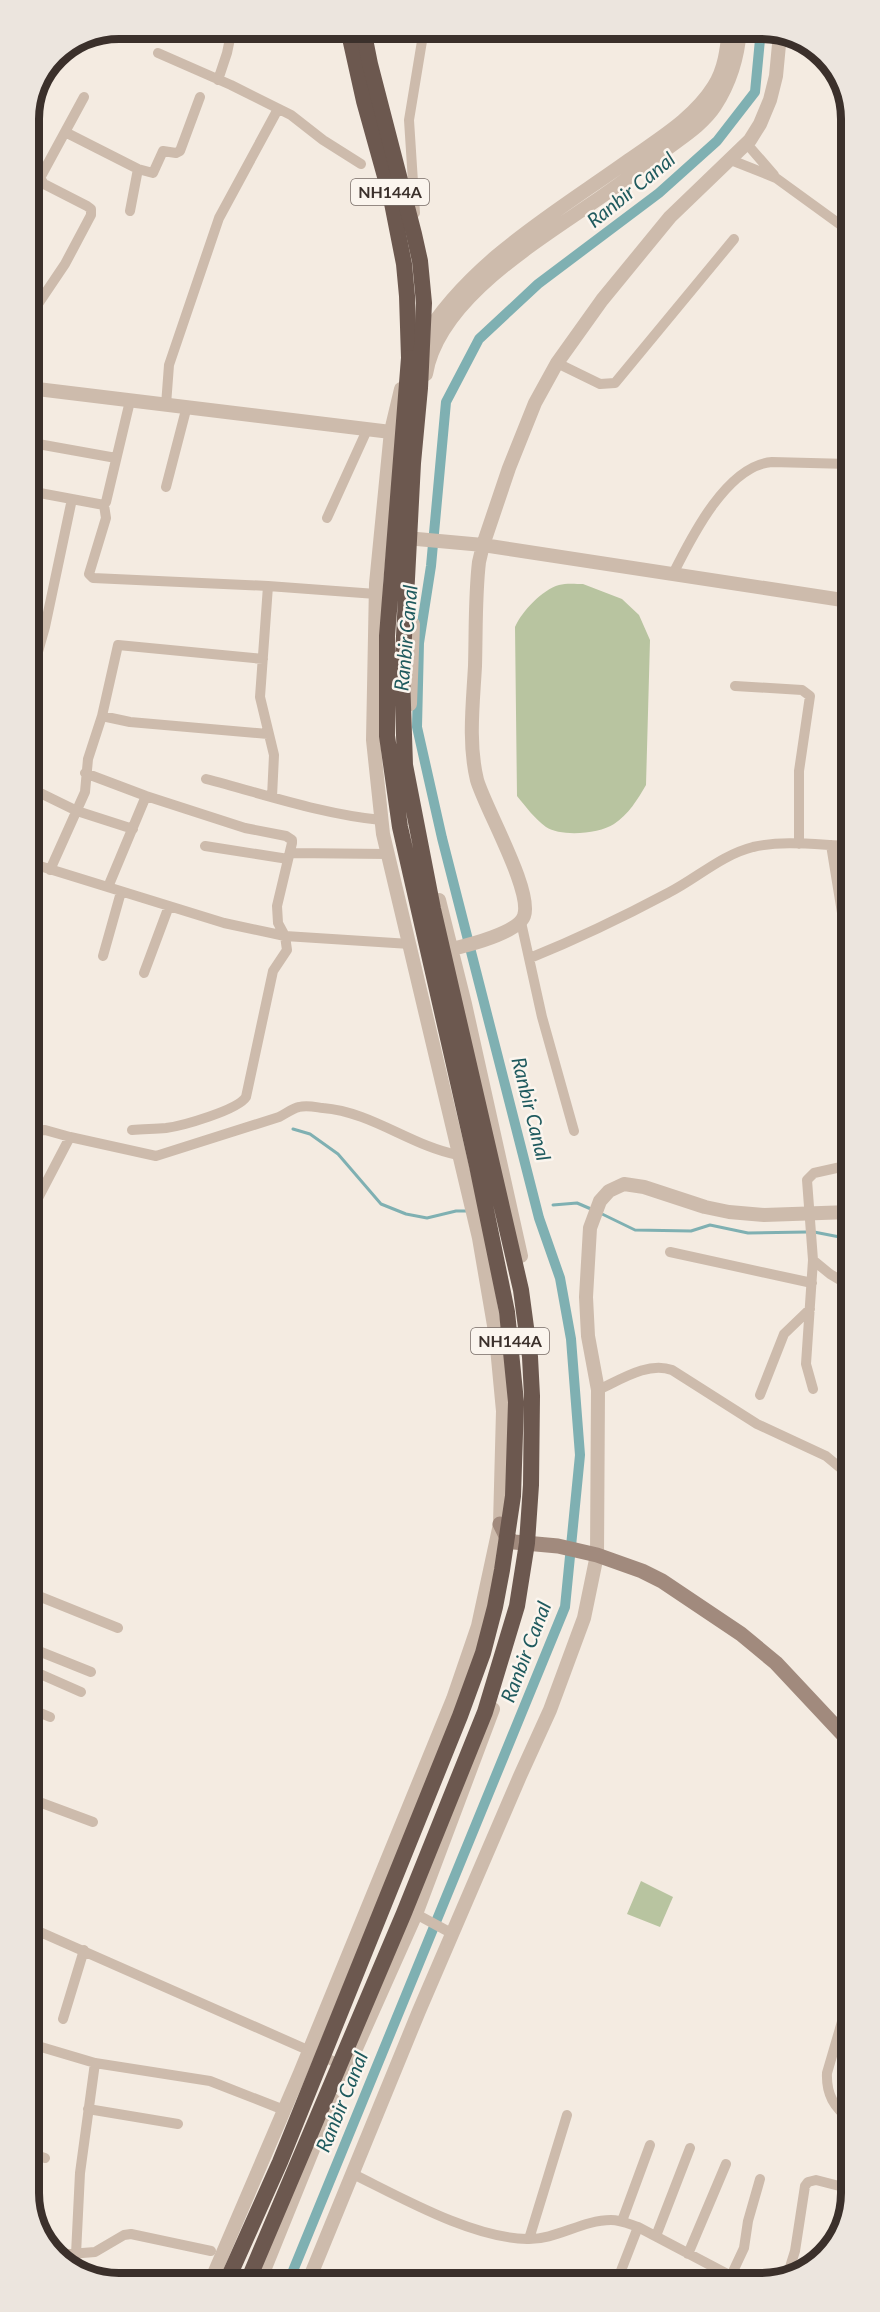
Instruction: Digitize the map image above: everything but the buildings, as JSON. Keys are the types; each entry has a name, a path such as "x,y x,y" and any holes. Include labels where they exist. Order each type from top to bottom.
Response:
{"highway":[{"name":"NH144A","path":"230,2273 280,2162 460,1716 483,1653 502,1570 513,1496 516,1452 516,1402 507,1312 477,1167 400,827 387,736 386,672 409,358 407,296 404,264 391,198 364,101 350,39"},
{"name":"NH144A","path":"251,2273 404,1913 485,1712 519,1596 525,1566 531,1485 532,1396 528,1333 522,1290 433,909 405,765 402,675 424,303 420,261 414,234 365,39"}],"main road":[{"path":"500,1524 507,1538 514,1542 558,1546 592,1554 642,1571 662,1581 755,1645 788,1674 841,1732"}],"street":[{"path":"218,80 230,39"},
{"path":"263,2273 347,2068 419,1916 444,1836 488,1728 523,1613 535,1544 540,1410 531,1306 455,944 418,810 409,728 419,540 426,335 416,234 409,120 422,39"},
{"path":"214,2273 309,2050 453,1699 478,1626 500,1524 504,1411 497,1348 479,1238 381,820 373,740 376,594 392,431 405,375 438,315 459,290 498,255 686,119 715,85 725,58 728,39"},
{"path":"426,374 435,346 444,331 460,307 490,278 650,161 710,113 728,81 737,54 739,39"},
{"path":"574,1131 542,1017 521,922 525,907 515,871 477,781 474,760 473,709 478,570 483,545 535,403 557,363 602,300 670,218 691,195 747,144 760,124 770,99 776,75 779,42"},
{"path":"158,53 295,118 323,140 361,164"},
{"path":"39,299 65,264 92,215 91,209 87,206 44,184 40,178 84,97"},
{"path":"65,132 138,169 153,173 161,152 180,151 200,97"},
{"path":"166,405 169,365 219,218 278,109"},
{"path":"747,144 776,178 841,225"},
{"path":"730,160 776,178"},
{"path":"130,211 138,169"},
{"path":"557,363 600,384 609,385 618,381 734,239"},
{"path":"39,389 367,430 392,431 422,437"},
{"path":"130,401 104,505 106,518 90,577 376,594"},
{"path":"166,487 187,406"},
{"path":"327,518 367,430"},
{"path":"39,444 116,458"},
{"path":"673,574 702,520 728,487 752,467 763,462 841,464"},
{"path":"39,493 104,505"},
{"path":"39,650 72,499"},
{"path":"419,540 483,545 841,600"},
{"path":"267,586 260,697 274,755 272,797"},
{"path":"50,870 86,789 85,773 88,759 102,717 118,645 263,659"},
{"path":"735,686 802,690 810,696 799,771 799,844"},
{"path":"102,717 130,722 268,735"},
{"path":"85,773 146,796 245,828 290,838 292,843 277,906 278,923 285,936 287,950 273,971 244,1101 239,1105 182,1124 166,1128 132,1130"},
{"path":"206,779 310,808 381,820"},
{"path":"39,792 77,811 133,829"},
{"path":"108,887 146,796"},
{"path":"530,958 556,948 670,892 730,855 766,845 841,846"},
{"path":"831,845 841,907"},
{"path":"205,846 289,856 388,854"},
{"path":"39,866 224,923 285,936 410,944"},
{"path":"103,956 121,892"},
{"path":"144,973 168,906"},
{"path":"455,944 516,927 521,922"},
{"path":"39,1130 156,1156 279,1117 303,1106 329,1108 362,1116 428,1146 459,1155"},
{"path":"39,1196 69,1137"},
{"path":"813,1389 806,1364 813,1260 807,1180 810,1176 841,1167"},
{"path":"312,2273 419,2011 449,1931 565,1673 584,1618 599,1496 598,1390 586,1316 590,1228 593,1215 600,1201 609,1191 624,1184 644,1187 705,1207 729,1212 809,1217 841,1213"},
{"path":"670,1252 812,1283"},
{"path":"813,1260 841,1281"},
{"path":"760,1395 784,1334 810,1309"},
{"path":"598,1390 651,1367 663,1366 757,1424 826,1455 841,1468"},
{"path":"39,1596 118,1628"},
{"path":"39,1652 91,1672"},
{"path":"39,1674 81,1692"},
{"path":"39,1712 50,1717"},
{"path":"39,1802 93,1822"},
{"path":"419,1916 449,1931"},
{"path":"39,1931 347,2068"},
{"path":"63,2019 84,1950"},
{"path":"841,2025 826,2084 829,2096 841,2111"},
{"path":"39,2046 95,2063 210,2081 279,2108"},
{"path":"76,2254 80,2173 95,2063"},
{"path":"88,2109 178,2124"},
{"path":"529,2239 567,2115"},
{"path":"622,2221 650,2145"},
{"path":"656,2236 690,2148"},
{"path":"39,2156 45,2158"},
{"path":"688,2254 726,2164"},
{"path":"353,2174 442,2216 488,2232 541,2239 597,2222 622,2221 656,2236 721,2273"},
{"path":"732,2273 744,2248 748,2221 760,2179"},
{"path":"790,2267 795,2251 805,2186 808,2182 816,2180 841,2186"},
{"path":"620,2273 638,2227"},
{"path":"68,2254 95,2252 124,2235 130,2234 211,2251"}],"green space":[{"path":"562,584 583,584 622,599 639,615 650,640 646,785 628,811 614,824 590,832 570,833 546,827 534,817 517,796 515,627 528,608 546,591"},
{"path":"641,1881 673,1897 660,1927 627,1914"}],"waterway":[{"name":"Ranbir Canal","path":"292,2273 565,1607 580,1455 571,1339 560,1278 539,1218 442,838 417,727 419,643 431,566 446,402 479,339 538,284 659,193 717,141 755,92 760,39"},
{"path":"293,1129 310,1134 338,1154 381,1204 406,1214 427,1218 456,1211 468,1211"},
{"path":"553,1205 577,1203 591,1209"},
{"path":"600,1213 635,1230 691,1231 710,1225 748,1233 807,1232"},
{"path":"814,1232 841,1237"}]}
